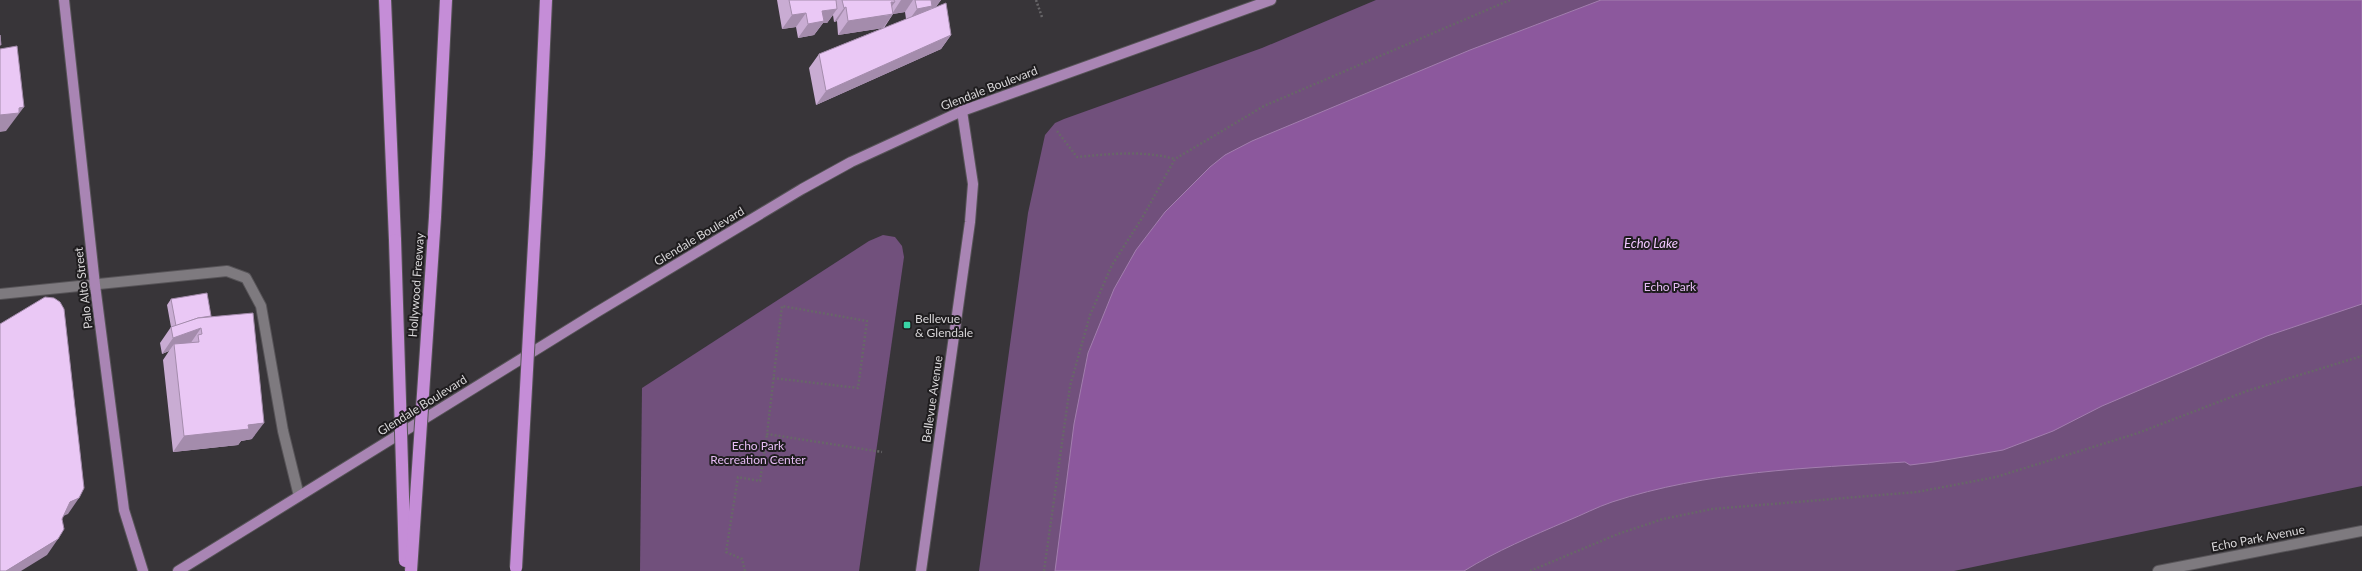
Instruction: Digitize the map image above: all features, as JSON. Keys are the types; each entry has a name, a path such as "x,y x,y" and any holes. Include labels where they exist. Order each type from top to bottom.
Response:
{"highway":[{"path":"385,0 395,240 405,571"},
{"name":"Hollywood Freeway","path":"411,571 435,217 446,0"},
{"path":"516,570 546,0"}],"main road":[{"name":"Palo Alto Street","path":"64,0 95,285 124,510 143,571"},
{"name":"Glendale Boulevard","path":"178,571 802,189 851,162 962,111 1271,0"},
{"name":"Bellevue Avenue","path":"921,571 970,222 973,184 962,111"}],"street":[{"path":"0,294 227,271 246,278 261,306 283,431 299,496"},
{"name":"Echo Park Avenue","path":"2158,571 2362,532"}],"path":[{"path":"1036,0 1042,17"},
{"path":"1044,571 1070,386 1090,315 1112,265 1142,218 1174,160 1264,106 1510,0"},
{"path":"1057,131 1077,157 1134,153 1154,154 1174,160"},
{"path":"745,571 742,560 726,552 738,477 760,481 782,306 867,321 858,388 773,378"},
{"path":"1530,571 1618,534 1663,519 1712,509 1917,492 1996,477 2138,433 2247,392 2362,356"},
{"path":"767,434 882,452"}],"green space":[{"name":"Echo Lake","path":"1376,0 2362,0 2362,486 1954,571 979,571 1028,213 1045,135 1055,123 1064,119 1262,48"},
{"name":"Echo Park Recreation Center","path":"883,235 895,237 902,246 904,257 859,571 640,571 642,388 869,241"}],"water":[{"name":"Echo Lake","path":"1601,0 2362,0 2362,304 2267,336 2102,406 2053,431 2003,450 1910,465 1905,462 1832,466 1720,477 1648,492 1612,502 1595,509 1514,544 1464,571 1055,571 1074,424 1088,353 1114,289 1136,250 1165,212 1210,167 1225,155 1252,141 1470,50"}],"building":[{"path":"789,0 836,0 837,9 822,11 824,21 808,24 806,13 792,15"},
{"path":"842,0 894,0 895,2 891,2 893,14 848,21 846,7 844,8"},
{"path":"915,0 931,0 932,6 917,9"},
{"path":"946,3 951,35 826,91 819,54"},
{"path":"17,46 24,107 19,108 19,113 0,115 0,49"},
{"path":"207,293 211,316 198,318 176,326 171,299"},
{"path":"45,297 54,298 60,302 64,309 84,488 79,498 70,502 62,519 64,529 58,539 6,571 0,571 0,324"},
{"path":"253,313 264,423 248,425 249,429 184,436 174,344 199,342 198,335 202,334 201,328 173,338 171,327 198,318"}],"place":[{"name":"Bellevue & Glendale","path":"907,325"}],"park label":[{"name":"Echo Park","path":"1670,286"}]}
